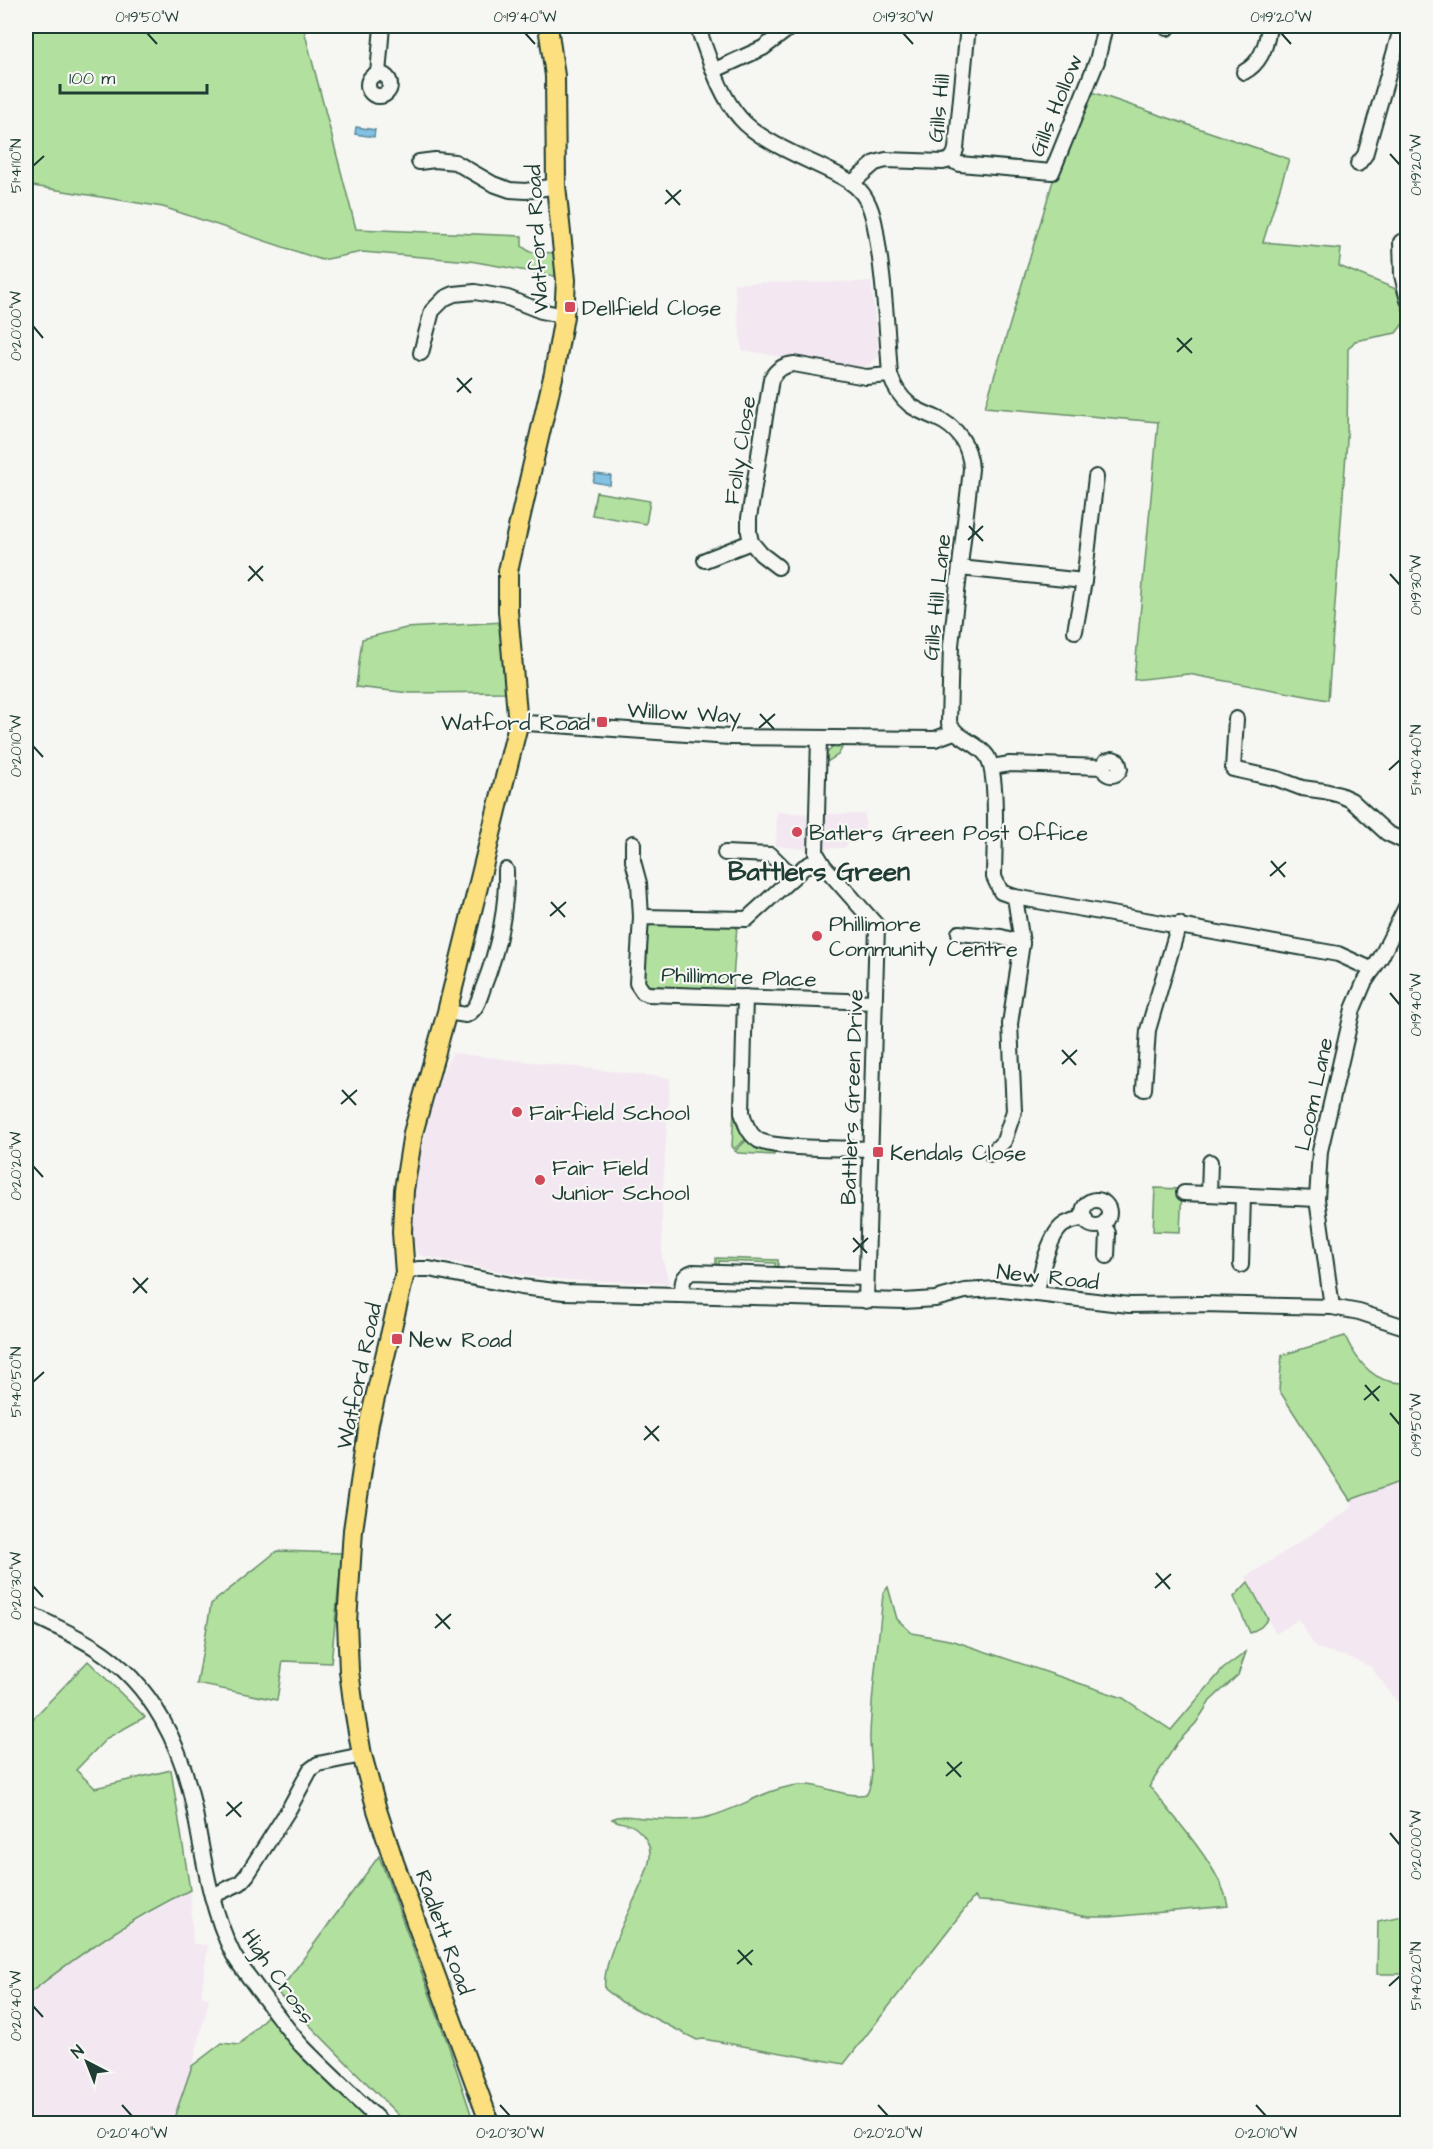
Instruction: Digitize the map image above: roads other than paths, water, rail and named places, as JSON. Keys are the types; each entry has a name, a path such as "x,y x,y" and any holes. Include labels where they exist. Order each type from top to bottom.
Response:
{"main road":[{"name":"Watford Road","path":"362,1755 349,1671 347,1622 353,1530 369,1423 405,1273 402,1232 404,1190 413,1133 447,1012 518,725 508,611 508,571 554,373 564,316 566,280 556,186 555,76 548,26"},
{"name":"Radlett Road","path":"362,1755 394,1862 489,2124"}],"street":[{"path":"378,74 382,26"},
{"name":"Gills Hill Lane","path":"697,26 729,102 740,118 759,135 852,183 862,192 868,203 877,238 884,288 890,375 894,387 901,397 917,410 953,428 968,448 971,469 951,645 948,710 949,723 954,732"},
{"path":"715,70 763,48 792,26"},
{"name":"Gills Hill","path":"852,183 874,163 886,160 943,162 950,160 956,149 968,26"},
{"name":"Gills Hollow","path":"950,160 960,164 1052,172 1097,62 1106,26"},
{"path":"1244,72 1255,66 1264,48 1269,26"},
{"path":"1358,164 1365,155 1402,26"},
{"path":"419,162 435,160 455,162 493,184 510,190 556,186"},
{"path":"1401,242 1402,275 1407,300"},
{"path":"421,353 432,311 445,298 454,294 475,292 508,297 541,311 564,316"},
{"name":"Folly Close","path":"751,542 748,518 771,379 780,368 794,364 866,377 890,375"},
{"path":"1074,631 1083,581 1096,477"},
{"path":"705,560 751,542 761,554 778,567"},
{"path":"960,568 1083,581"},
{"path":"1236,719 1233,769 1278,779 1302,788 1324,790 1340,795 1351,800 1387,833 1407,843"},
{"name":"Willow Way","path":"518,725 527,723 730,737 935,739 954,732"},
{"path":"954,732 981,750 992,767 994,877 1001,892 1015,897 1179,924 1338,954 1372,970"},
{"path":"640,916 747,919 804,867 819,859 815,847 819,738"},
{"path":"992,767 1010,764 1103,767"},
{"name":"Phillimore Place","path":"633,843 633,861 639,883 640,916 637,983 643,992 875,1002"},
{"path":"725,853 771,855 793,877"},
{"name":"Battlers Green Drive","path":"819,859 877,926 866,1301"},
{"path":"447,1012 466,1015 476,1007 496,955 507,888 506,870"},
{"path":"991,1154 1004,1141 1014,1112 1010,1024 1022,943 1015,897"},
{"name":"Loom Lane","path":"1332,1307 1317,1199 1320,1151 1353,1009 1364,983 1381,957 1407,903"},
{"path":"1144,1089 1148,1030 1179,924"},
{"path":"959,933 1001,937 1022,943"},
{"path":"745,997 742,1112 748,1130 756,1138 773,1145 871,1149"},
{"path":"1209,1194 1210,1162"},
{"path":"1184,1194 1317,1199"},
{"path":"1240,1265 1242,1196"},
{"path":"1099,1200 1106,1204 1109,1212 1103,1224 1095,1225 1085,1218 1084,1210 1088,1203 1099,1200"},
{"path":"1037,1294 1043,1262 1058,1230 1067,1223 1085,1218"},
{"path":"1103,1224 1108,1233 1107,1256"},
{"name":"New Road","path":"405,1273 418,1269 429,1269 520,1287 564,1292 866,1301 921,1300 980,1290 1011,1290 1129,1305 1332,1307 1359,1312 1407,1328"},
{"path":"682,1294 683,1280 693,1272 866,1278"},
{"name":"High Cross","path":"26,1612 96,1648 137,1684 165,1723 183,1761 212,1896 220,1926 234,1956 301,2045 383,2124"},
{"path":"212,1896 240,1883 247,1875 289,1809 304,1778 313,1767 362,1755"}],"water":[{"path":"356,127 375,130 374,137 355,134"},
{"path":"595,474 611,476 610,485 593,482"}],"place":[{"name":"Dellfield Close","path":"570,307"},
{"name":"Watford Road","path":"602,722"},
{"name":"Batlers Green Post Office","path":"797,832"},
{"name":"Phillimore Community Centre","path":"817,936"},
{"name":"Fairfield School","path":"517,1112"},
{"name":"Kendals Close","path":"878,1152"},
{"name":"Fair Field Junior School","path":"540,1180"},
{"name":"New Road","path":"397,1339"}],"district":[{"name":"Battlers Green","path":"819,871"}]}
